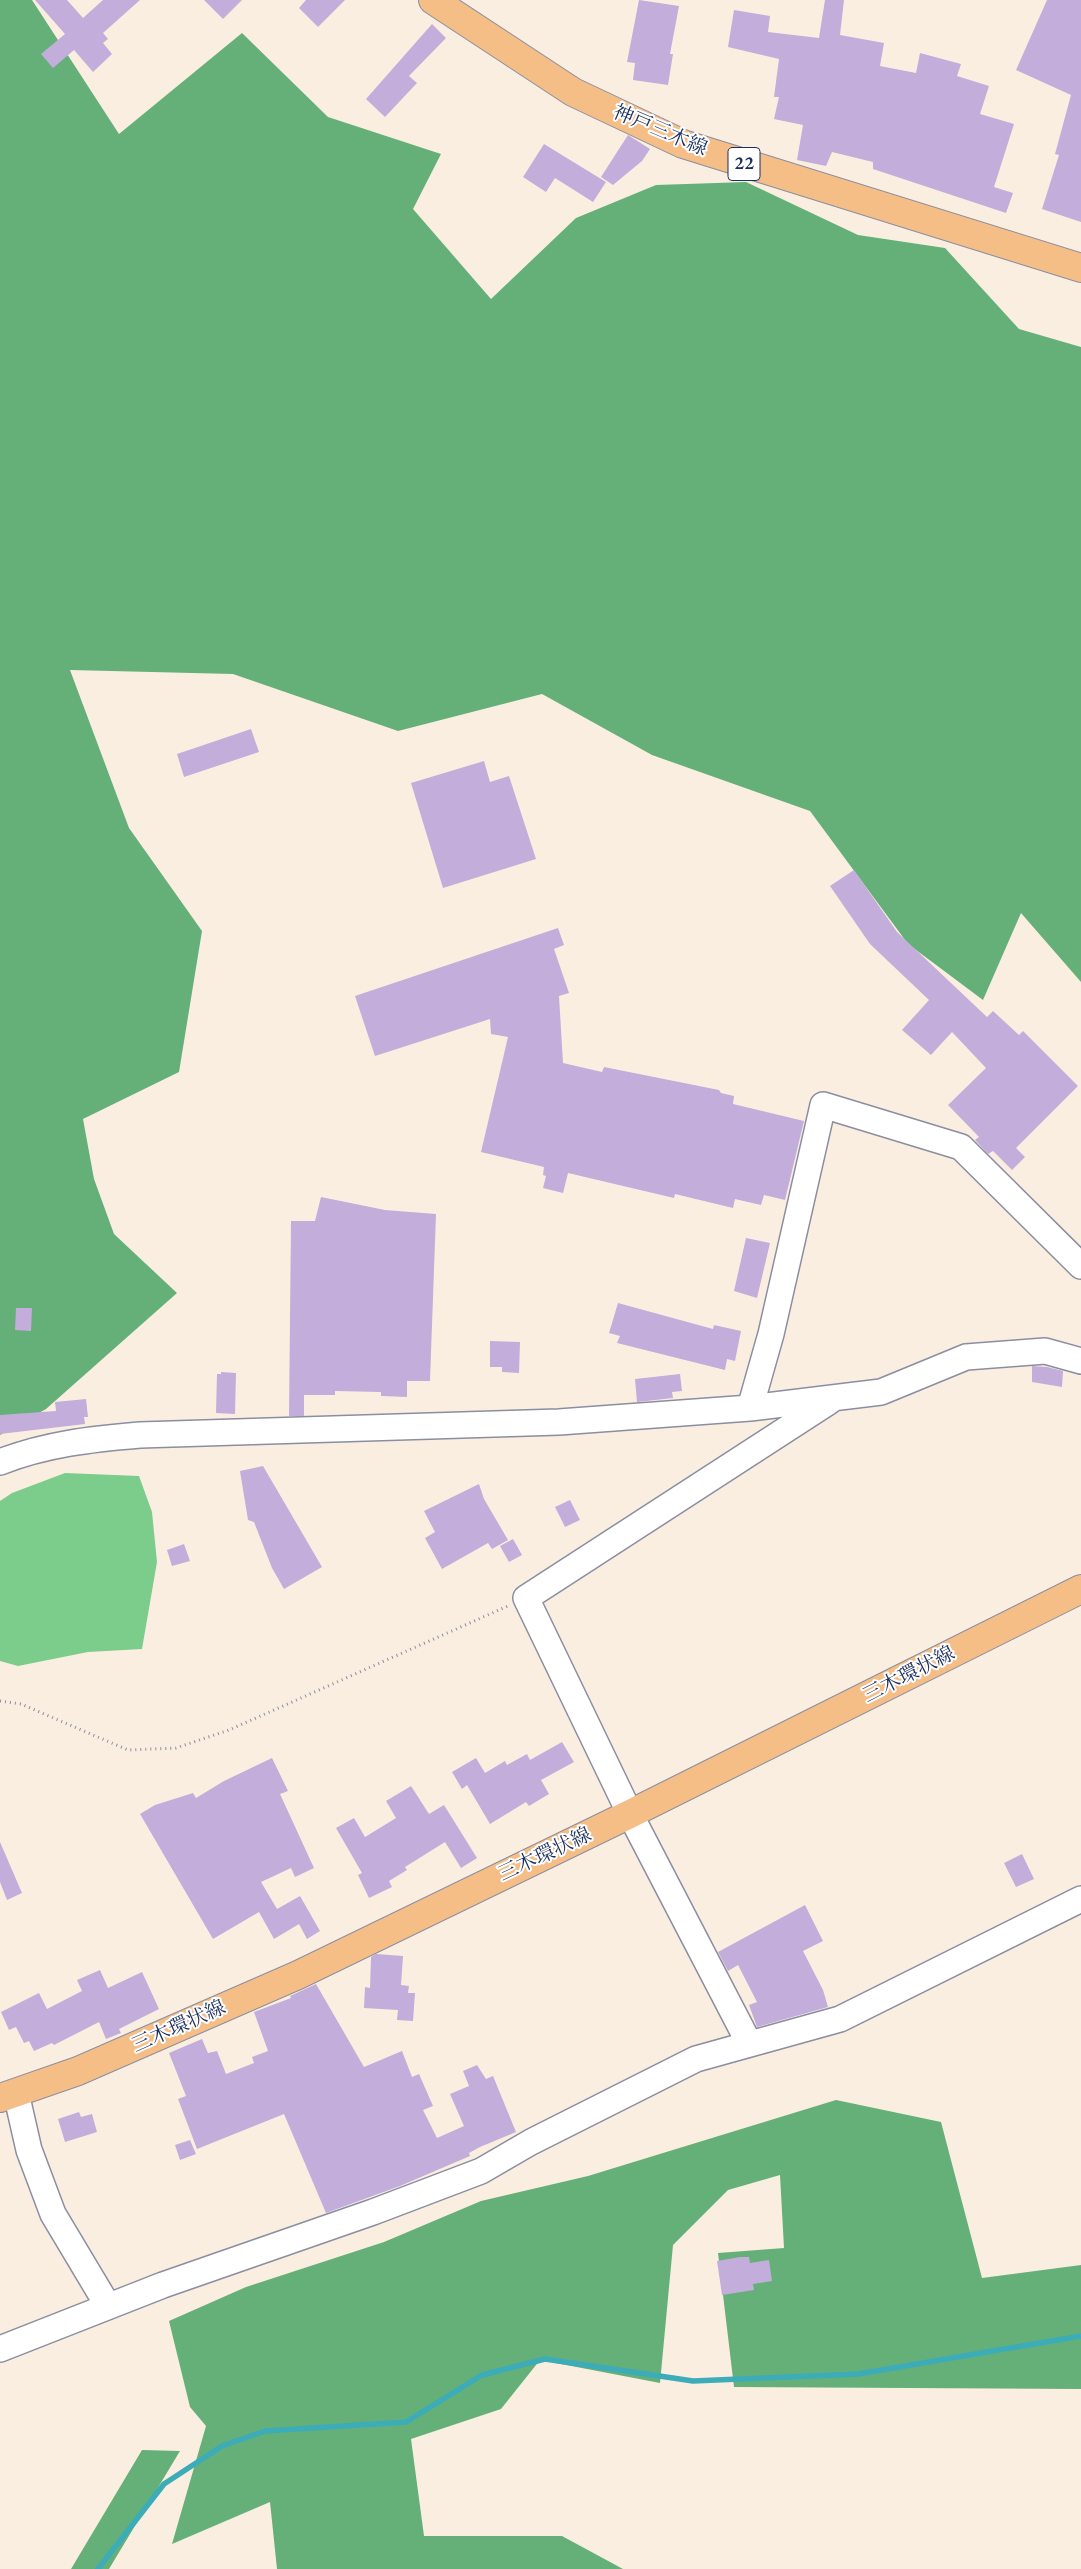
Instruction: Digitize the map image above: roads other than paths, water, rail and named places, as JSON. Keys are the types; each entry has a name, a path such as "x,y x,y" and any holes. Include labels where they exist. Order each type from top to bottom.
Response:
{"main road":[{"name":"神戸三木線","path":"433,0 573,92 683,144 1081,268"},
{"name":"三木環状線","path":"8,2096 78,2071 298,1975 630,1814 1081,1589"}],"street":[{"path":"750,1408 771,1334 824,1106 961,1147 1081,1266"},
{"path":"0,1462 26,1451 77,1440 140,1435 559,1422 750,1408 833,1400 881,1392 966,1358 1045,1351 1081,1360"},
{"path":"749,2043 630,1814 526,1598 833,1400"},
{"path":"0,2349 108,2306 270,2246 373,2212 481,2171 531,2142 696,2059 749,2043 840,2020 1081,1899"},
{"path":"8,2096 54,2214 108,2306"}],"waterway":[{"path":"98,2569 164,2484 222,2446 265,2431 406,2422 482,2375 545,2359 693,2381 858,2374 1081,2336"}]}
